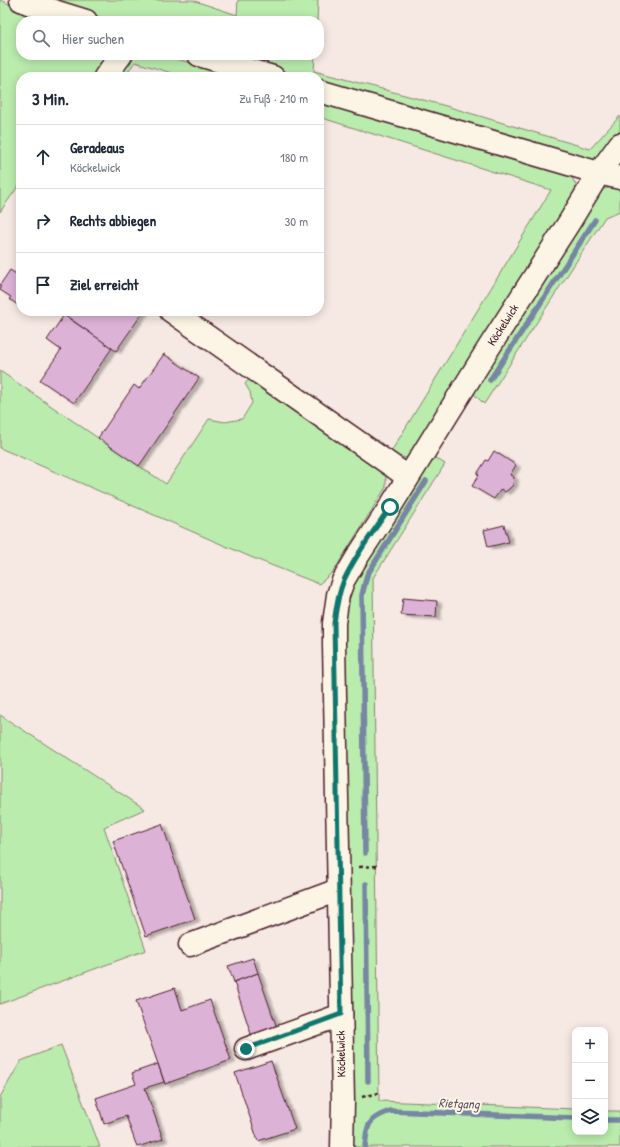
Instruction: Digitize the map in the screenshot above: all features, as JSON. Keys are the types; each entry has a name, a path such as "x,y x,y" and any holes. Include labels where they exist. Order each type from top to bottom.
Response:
{"street":[{"path":"21,0 70,16"},
{"path":"109,72 117,60"},
{"path":"216,60 256,72"},
{"path":"324,91 620,178"},
{"name":"Köckelwick","path":"342,1147 343,1102 334,645 334,623 338,596 346,576 356,559 599,173 620,144"},
{"path":"178,316 408,477"},
{"path":"190,945 338,890"},
{"path":"246,1049 341,1014"}],"green space":[{"path":"0,0 41,16 16,16 16,60 107,60 98,72 16,72 16,189 0,212"},
{"path":"47,0 192,0 237,15 238,0 318,0 317,16 97,16 55,4"},
{"path":"123,60 180,60 222,72 168,72 135,62 128,72 115,72"},
{"path":"247,60 315,60 314,71 318,72 287,72"},
{"path":"324,74 446,106 590,149 620,116 620,136 593,162 324,83"},
{"path":"324,101 570,174 576,185 573,199 467,369 407,458 389,455 551,190 324,119"},
{"path":"613,187 620,189 620,211 605,217 484,404 474,394 477,378 595,196 603,189"},
{"path":"0,371 166,484 209,419 225,422 242,419 252,403 250,392 245,384 252,376 386,470 386,487 333,572 319,584 253,558 0,448"},
{"path":"434,457 445,464 373,578 379,1101 572,1109 572,1135 608,1135 608,1111 620,1111 620,1147 347,1147 341,629 347,589"},
{"path":"0,715 145,809 104,827 146,950 0,1004"},
{"path":"61,1045 100,1147 0,1147 0,1097 21,1061"}],"building":[{"path":"10,270 16,274 16,304 9,299 11,297 0,290 0,285"},
{"path":"63,316 65,316 112,348 74,403 40,380 61,350 47,340"},
{"path":"66,316 140,316 116,351"},
{"path":"164,354 199,378 139,466 98,438 134,385 139,389"},
{"path":"494,451 516,465 510,475 514,477 513,485 505,492 501,489 494,499 472,486 479,475 477,474"},
{"path":"504,525 509,542 488,547 484,530"},
{"path":"403,598 437,601 436,617 401,615"},
{"path":"162,824 195,919 146,936 113,841"},
{"path":"253,958 258,973 234,982 228,966"},
{"path":"258,973 277,1028 252,1037 234,982"},
{"path":"175,988 182,1010 210,1000 231,1060 165,1084 136,1001"},
{"path":"271,1061 295,1129 258,1141 235,1073"},
{"path":"158,1064 164,1082 145,1088 163,1139 137,1147 126,1116 104,1124 96,1098 136,1084 132,1073"}],"waterway":[{"path":"490,380 595,220"},
{"path":"365,853 362,595 367,575 426,481"},
{"path":"366,884 368,1081"},
{"name":"Rietgang","path":"365,1147 370,1124 377,1117 390,1111 572,1118"},
{"name":"Rietgang","path":"608,1120 620,1120"}],"route":[{"path":"246,1049 341,1014 334,623 338,596 343,581 390,507"}]}
